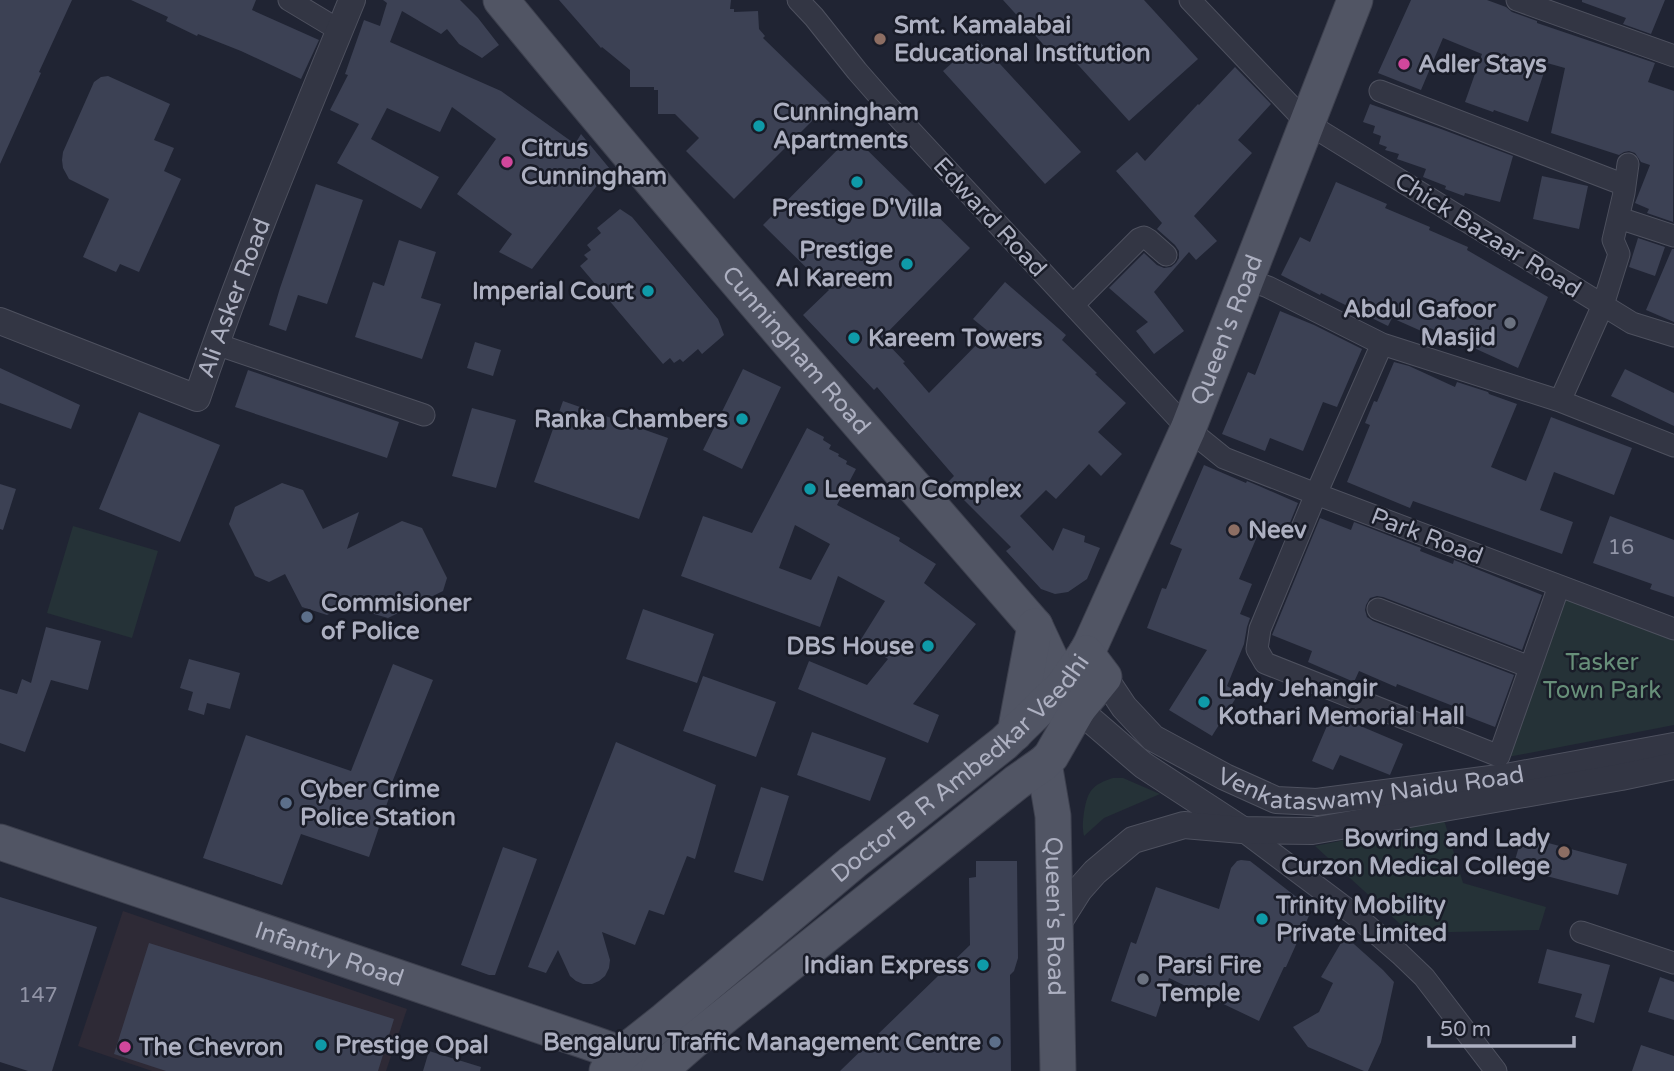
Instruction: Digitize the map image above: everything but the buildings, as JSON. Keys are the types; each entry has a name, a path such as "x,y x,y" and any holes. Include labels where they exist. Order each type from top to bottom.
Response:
{"main road":[{"name":"Cunningham Road","path":"501,0 754,301 1035,626 1070,698"},
{"name":"Queen's Road","path":"1094,658 1188,429 1355,0"},
{"path":"1035,626 1044,634 1060,639 1094,658"},
{"path":"1035,626 1015,733 1044,763"},
{"name":"Doctor B R Ambedkar Veedhi","path":"658,1071 934,848 1044,763 1051,755 1070,698 1094,658"},
{"name":"Doctor B R Ambedkar Veedhi","path":"614,1062 853,862 1015,733 1070,698"},
{"name":"Queen's Road","path":"1044,763 1053,816 1058,1071"},
{"name":"Infantry Road","path":"0,842 614,1062 658,1071"}],"street":[{"path":"289,0 339,30"},
{"name":"Ali Asker Road","path":"0,321 197,398 290,152 352,0"},
{"name":"Edward Road","path":"798,0 885,103 1188,429"},
{"name":"Chick Bazaar Road","path":"1190,0 1307,123 1632,323 1674,337"},
{"path":"1517,0 1674,56"},
{"path":"1380,91 1622,184 1624,193"},
{"path":"1560,401 1603,305 1619,254 1613,240 1628,164"},
{"path":"1619,218 1674,236"},
{"path":"1073,305 1139,239 1144,237 1166,255"},
{"path":"1246,279 1268,287 1382,344 1560,401 1674,446"},
{"path":"216,344 424,415"},
{"path":"1382,344 1260,629 1256,649 1265,663 1503,767 1530,667 1559,586"},
{"name":"Park Road","path":"1188,429 1224,458 1674,628"},
{"path":"1378,609 1530,667"},
{"name":"Venkataswamy Naidu Road","path":"1094,658 1124,707 1153,738 1224,777 1276,800 1317,802 1503,767 1674,746"},
{"name":"Venkataswamy Naidu Road","path":"1070,698 1143,765 1242,830 1312,831 1674,766"},
{"path":"1055,928 1079,890 1095,872 1133,840 1184,825 1242,830 1355,915 1400,954 1424,977 1496,1071"},
{"path":"1581,932 1674,963"}],"shaded area":[{"path":"123,911 407,1009 386,1071 152,1071 78,1046"}],"green space":[{"path":"73,526 158,551 132,638 47,613"},
{"name":"Tasker Town Park","path":"1566,596 1674,640 1674,725 1508,757"},
{"path":"1113,778 1123,778 1160,794 1104,818 1084,836 1084,812 1089,793 1100,783"},
{"path":"1444,820 1463,883 1546,907 1539,930 1410,933 1315,846"}],"place":[{"name":"Smt. Kamalabai Educational Institution","path":"880,39"},
{"name":"Adler Stays","path":"1404,64"},
{"name":"Cunningham Apartments","path":"759,126"},
{"name":"Citrus Cunningham","path":"507,162"},
{"name":"Prestige D'Villa","path":"857,182"},
{"name":"Prestige Al Kareem","path":"907,264"},
{"name":"Imperial Court","path":"648,291"},
{"name":"Abdul Gafoor Masjid","path":"1510,323"},
{"name":"Kareem Towers","path":"854,338"},
{"name":"Ranka Chambers","path":"742,419"},
{"name":"Leeman Complex","path":"810,489"},
{"name":"Neev","path":"1234,530"},
{"name":"Commisioner of Police","path":"307,617"},
{"name":"DBS House","path":"928,646"},
{"name":"Lady Jehangir Kothari Memorial Hall","path":"1204,702"},
{"name":"Cyber Crime Police Station","path":"286,803"},
{"name":"Bowring and Lady Curzon Medical College","path":"1564,852"},
{"name":"Trinity Mobility Private Limited","path":"1262,919"},
{"name":"Indian Express","path":"983,965"},
{"name":"Parsi Fire Temple","path":"1143,979"},
{"name":"Bengaluru Traffic Management Centre","path":"995,1042"},
{"name":"Prestige Opal","path":"321,1045"},
{"name":"The Chevron","path":"125,1047"}]}
